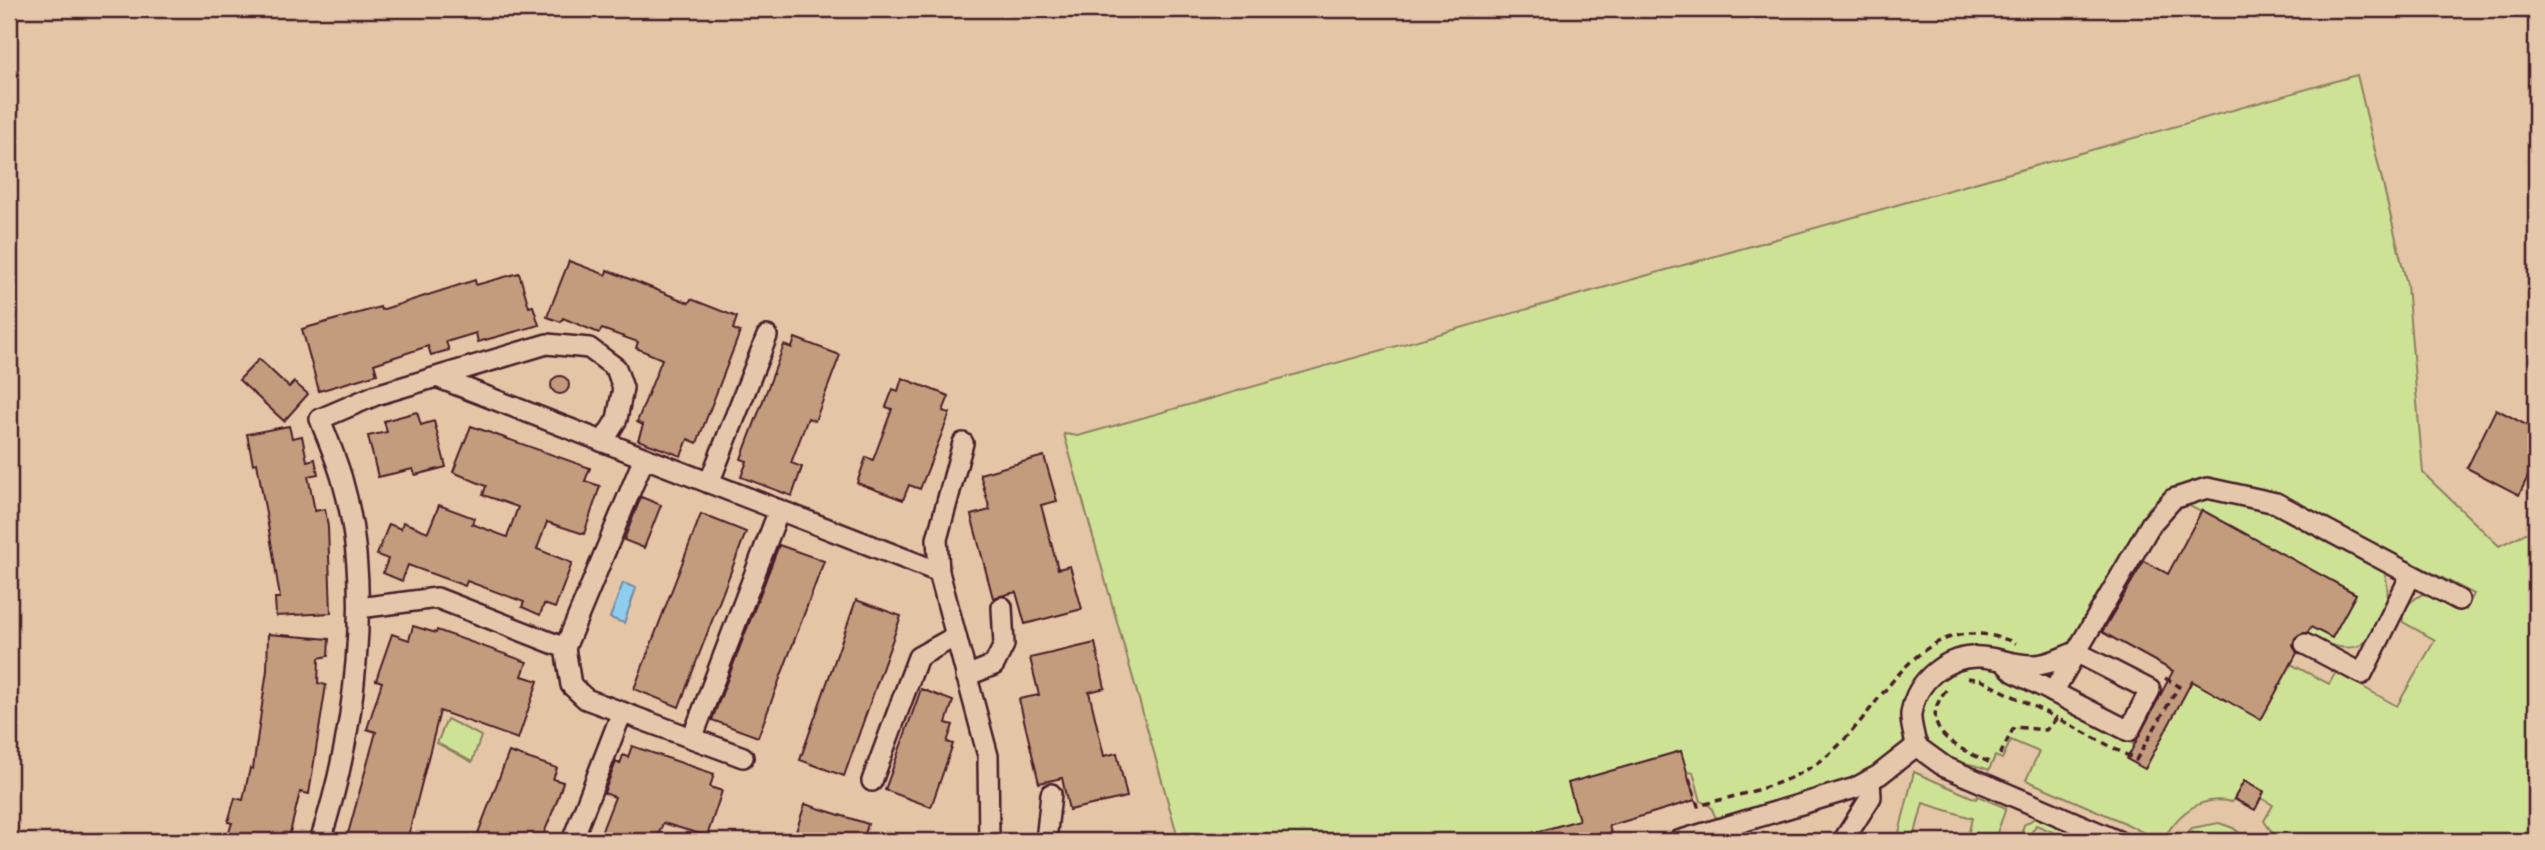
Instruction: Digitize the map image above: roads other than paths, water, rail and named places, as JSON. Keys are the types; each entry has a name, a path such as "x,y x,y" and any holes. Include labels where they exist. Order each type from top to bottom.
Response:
{"street":[{"path":"709,483 767,336"},
{"path":"320,841 336,792 350,710 359,608 356,564 343,480 320,419 376,395 547,344 589,348 616,368 623,387 617,419 603,442"},
{"path":"439,378 939,572"},
{"path":"963,443 937,539 939,572 988,756 989,841"},
{"path":"644,458 565,649 571,685 586,699 693,736 743,757"},
{"path":"2053,692 2151,524 2174,499 2207,488 2276,503 2459,600"},
{"path":"693,736 779,510"},
{"path":"2305,644 2362,674 2411,575"},
{"path":"359,608 437,598 565,649"},
{"path":"967,676 994,665 1004,645 1002,607"},
{"path":"872,781 918,657 956,636"},
{"path":"2005,663 2014,673 2129,731 2150,690 2076,652 2047,664 2005,663 1981,657 1954,660 1938,668 1924,682 1911,714 1916,746 1945,767 2118,841"},
{"path":"572,841 622,712"},
{"path":"1678,841 1820,799 1870,780 1916,746"},
{"path":"1843,841 1871,797 1870,780"},
{"path":"1046,841 1051,794"}],"water":[{"path":"623,583 636,588 624,623 610,618"}]}
